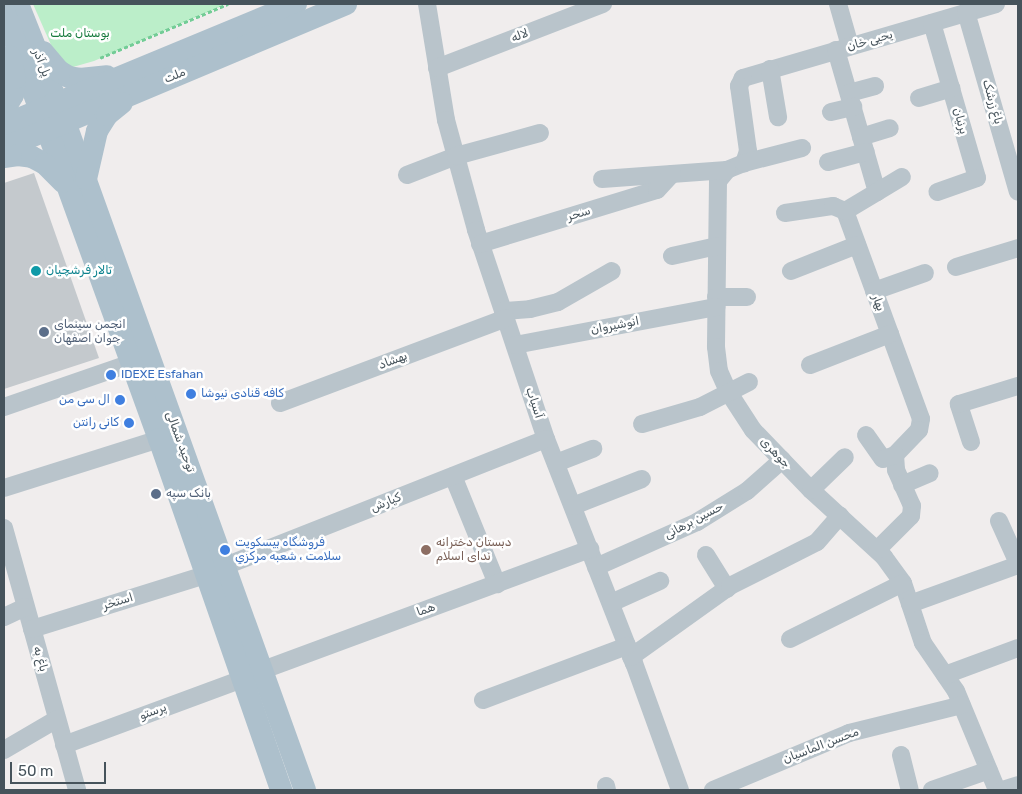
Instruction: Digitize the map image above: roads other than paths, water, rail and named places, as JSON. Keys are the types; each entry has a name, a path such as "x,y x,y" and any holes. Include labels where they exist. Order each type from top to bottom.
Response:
{"main road":[{"name":"پل آذر","path":"18,4 28,30 52,117"},
{"name":"ملت","path":"4,148 52,117 131,83 296,4"},
{"name":"ملت","path":"131,83 346,4"},
{"name":"پل آذر","path":"4,11 52,117"},
{"path":"28,30 49,61 59,71 69,77 131,83"},
{"path":"4,37 15,78 13,95 4,110"},
{"path":"4,157 18,155 32,157 77,184 97,131 131,83"},
{"name":"ملت","path":"4,125 52,117"},
{"name":"توحید شمالی","path":"52,117 226,566 306,790"},
{"name":"توحید شمالی","path":"77,184 131,363 281,790"},
{"path":"218,612 239,605"}],"street":[{"name":"آسیاب","path":"427,4 446,120 480,244 546,439 611,603 680,790"},
{"name":"لاله","path":"437,68 603,4"},
{"path":"838,4 851,100 877,192"},
{"name":"یحیی خان","path":"744,163 748,151 739,86 743,78 996,4"},
{"name":"باغ زرشک","path":"966,12 1018,192"},
{"name":"پرنیان","path":"932,23 977,178 937,192"},
{"path":"770,70 778,117"},
{"path":"831,112 875,86"},
{"path":"919,98 951,88"},
{"path":"828,162 864,145 890,128"},
{"path":"407,175 456,156 540,133"},
{"path":"602,179 727,170 744,163 802,148"},
{"name":"جوهری","path":"727,170 718,181 716,347 719,371 728,393 753,430 811,490 877,550 903,583 923,643 956,691 997,790"},
{"name":"سحر","path":"480,244 657,190 672,174"},
{"path":"785,213 833,206 845,211 902,177"},
{"name":"بهار","path":"845,211 921,419 919,430 895,455"},
{"path":"791,271 857,245"},
{"path":"672,256 717,246"},
{"path":"956,267 1018,248"},
{"name":"بهشاد","path":"280,403 504,314 558,302 612,271"},
{"path":"874,291 925,273"},
{"name":"انوشیروان","path":"515,345 746,297"},
{"path":"810,364 890,334"},
{"path":"4,407 131,363"},
{"path":"642,424 700,407 749,382"},
{"path":"971,442 959,404 1018,386"},
{"path":"866,435 883,458 895,455 896,470 912,506 911,516 877,550"},
{"path":"4,488 159,439"},
{"name":"کیارش","path":"226,566 546,439"},
{"path":"556,463 593,449"},
{"path":"811,490 845,457"},
{"name":"حسین برهانی","path":"596,567 697,522 747,491 782,460"},
{"path":"902,485 930,473"},
{"path":"453,476 497,584"},
{"path":"573,506 642,479"},
{"path":"483,700 629,651 727,589 816,542 840,516"},
{"path":"910,604 1018,564 999,521"},
{"name":"باغ به","path":"5,535 77,790"},
{"name":"هما","path":"263,670 590,549"},
{"path":"706,555 727,589"},
{"name":"استخر","path":"32,629 205,575"},
{"path":"611,603 660,581"},
{"path":"790,639 903,583"},
{"path":"4,617 25,607"},
{"path":"945,675 1018,648"},
{"name":"پرستو","path":"64,745 242,679"},
{"name":"محسن الماسیان","path":"712,790 849,733 962,705"},
{"path":"4,750 57,719"},
{"path":"901,755 910,790"},
{"path":"932,790 989,770"},
{"path":"1002,790 1018,785"}],"place":[{"name":"تالار فرشچیان","path":"36,271"},
{"name":"انجمن سینمای جوان اصفهان","path":"44,332"},
{"name":"IDEXE Esfahan","path":"111,375"},
{"name":"کافه قنادی نیوشا","path":"191,394"},
{"name":"ال سی من","path":"120,400"},
{"name":"کانی رانتن","path":"129,423"},
{"name":"بانک سپه","path":"156,494"},
{"name":"فروشگاه بيسكويت سلامت ، شعبه مركزي","path":"225,550"},
{"name":"دبستان دخترانه ندای اسلام","path":"426,550"}],"park label":[{"name":"بوستان ملت","path":"80,34"}]}
